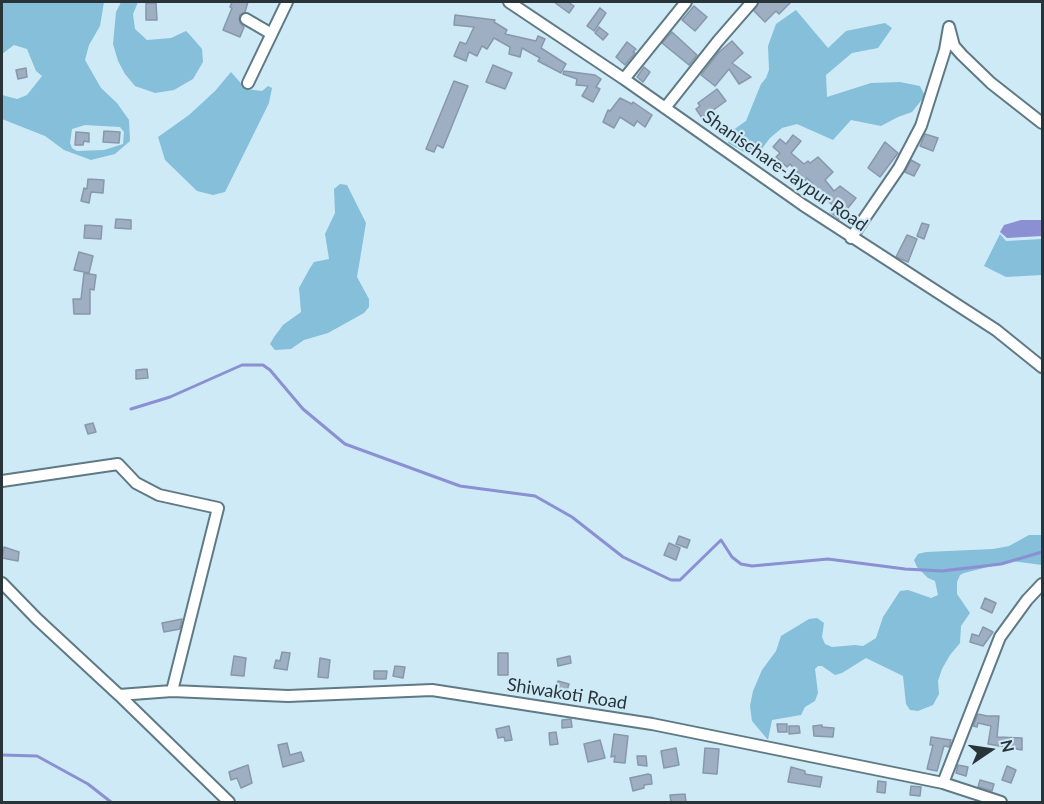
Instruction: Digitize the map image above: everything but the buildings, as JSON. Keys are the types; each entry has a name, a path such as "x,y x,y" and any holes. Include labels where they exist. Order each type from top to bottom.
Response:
{"street":[{"path":"248,82 287,2"},
{"name":"Shanischare-Jaypur Road","path":"509,2 624,79 851,238 996,330 1042,367"},
{"path":"624,79 686,2"},
{"path":"665,108 752,2"},
{"path":"246,19 270,33"},
{"path":"851,238 899,168 921,126 945,50 949,27 954,46 962,55 992,83 1042,123"},
{"path":"2,482 118,464 136,483 159,495 218,508 172,691"},
{"path":"2,583 229,802"},
{"path":"943,783 1000,637 1027,600 1042,584"},
{"name":"Shiwakoti Road","path":"119,695 172,691 288,696 432,690 652,724 943,783 1001,802"}],"shaded area":[{"path":"2,2 104,2 100,26 89,45 85,60 101,88 117,103 129,120 130,141 115,154 91,160 64,150 45,136 2,119 2,95 17,99 27,95 42,76 36,71 27,49 14,45 2,54","holes":["85,125 120,127 124,132 123,144 104,150 77,151 70,143 72,129"]},
{"path":"121,2 138,2 133,14 135,29 147,40 171,38 186,31 190,35 202,49 203,62 193,79 174,90 155,93 135,86 118,61 113,44 116,12"},
{"path":"796,10 828,48 846,31 885,23 892,28 878,48 852,53 826,75 827,97 871,83 900,82 920,86 925,96 912,112 881,126 851,120 833,140 797,124 782,128 770,138 755,158 728,143 733,130 746,121 761,84 766,78 769,70 768,46 776,24"},
{"path":"231,72 246,89 262,91 268,86 272,88 269,103 225,192 213,195 197,191 165,160 158,137 189,115 215,91"},
{"path":"340,184 347,185 366,223 357,277 369,299 369,307 364,313 328,333 304,340 291,349 275,350 270,344 274,337 283,325 301,312 299,288 310,268 314,262 329,259 325,234 335,213 334,189"},
{"path":"1021,220 1042,220 1042,236 1007,238 1000,232 1004,225"},
{"path":"1000,234 1006,241 1042,239 1042,275 1006,277 984,266"},
{"path":"1029,535 1042,535 1042,565 1012,561 960,575 957,582 957,594 970,613 961,626 960,643 942,669 938,681 939,694 933,705 918,711 910,710 906,704 903,676 866,658 835,675 822,666 818,666 815,669 818,693 815,701 805,707 801,715 772,720 768,740 752,721 750,706 753,691 762,670 776,651 781,636 809,619 817,618 824,623 822,637 825,644 832,647 863,646 876,638 883,617 900,591 908,590 931,598 938,595 935,581 928,578 917,567 914,560 918,554 993,549 1009,546"}],"waterway":[{"path":"131,409 170,397 242,365 263,365 270,370 303,409 345,444 460,486 535,496 572,517 623,557 671,580 680,580 721,540 732,557 741,564 752,566 828,559 905,569 942,571 1001,564 1042,552"},
{"path":"2,755 37,756 88,784 111,802"}]}
